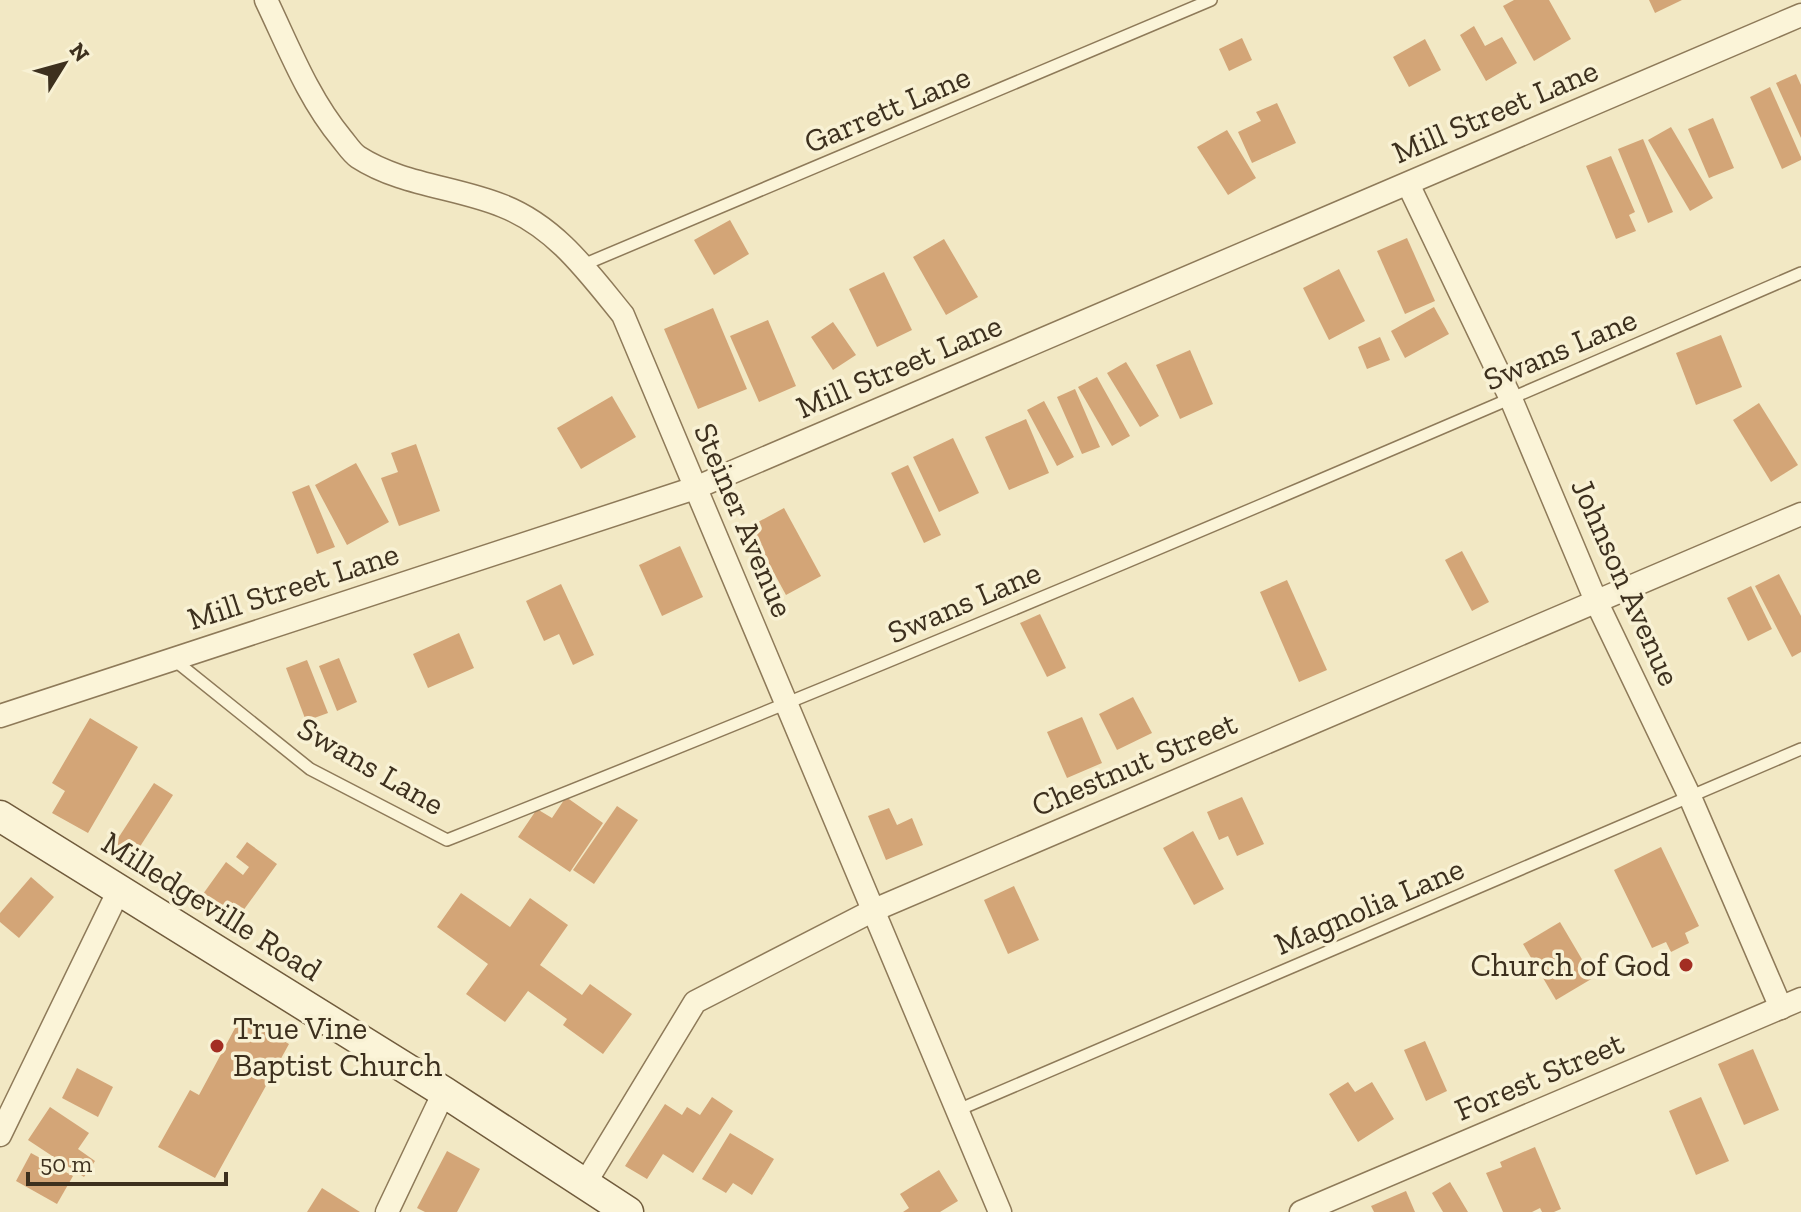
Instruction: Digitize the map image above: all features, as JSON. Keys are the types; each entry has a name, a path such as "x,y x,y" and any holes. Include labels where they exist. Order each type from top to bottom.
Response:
{"main road":[{"name":"Milledgeville Road","path":"0,816 444,1092 628,1212"}],"street":[{"name":"Steiner Avenue","path":"266,0 311,96 357,156 392,172 502,205 540,225 583,265 623,315 1000,1212"},
{"name":"Mill Street Lane","path":"0,716 695,488 1801,15"},
{"name":"Johnson Avenue","path":"1408,184 1511,399 1596,601 1791,1004"},
{"name":"Chestnut Street","path":"584,1185 695,1002 874,910 1801,514"},
{"path":"0,1135 119,890"},
{"name":"Forest Street","path":"1301,1212 1791,1004"},
{"path":"387,1212 444,1092"}],"lane":[{"name":"Garrett Lane","path":"583,265 1211,0"},
{"name":"Swans Lane","path":"173,659 310,769 447,840 787,705 1801,273"},
{"name":"Magnolia Lane","path":"958,1110 1801,749"}],"building":[{"path":"1514,0 1549,0 1571,39 1534,61 1503,6"},
{"path":"1649,0 1682,0 1655,13"},
{"path":"1474,26 1485,46 1502,37 1517,63 1486,81 1460,35"},
{"path":"1242,38 1252,60 1229,71 1219,49"},
{"path":"1425,39 1441,70 1409,87 1393,57"},
{"path":"1796,74 1801,85 1801,138 1776,83"},
{"path":"1770,87 1801,157 1801,160 1782,169 1750,97"},
{"path":"1277,103 1296,143 1252,163 1238,132 1261,121 1256,112"},
{"path":"1713,118 1734,168 1709,178 1688,129"},
{"path":"1671,127 1713,198 1690,211 1648,140"},
{"path":"1227,130 1256,178 1228,195 1197,147"},
{"path":"1643,139 1673,212 1648,223 1618,149"},
{"path":"1611,156 1635,212 1629,215 1636,231 1616,239 1586,166"},
{"path":"730,220 749,254 714,275 694,240"},
{"path":"1407,238 1435,301 1405,314 1377,251"},
{"path":"944,239 978,297 946,315 913,257"},
{"path":"1339,269 1365,321 1329,340 1303,288"},
{"path":"884,272 912,330 877,347 849,289"},
{"path":"1434,307 1449,334 1405,358 1391,331"},
{"path":"713,308 747,389 698,409 664,329"},
{"path":"768,320 796,386 759,402 730,336"},
{"path":"833,322 856,355 833,370 811,337"},
{"path":"1721,335 1742,387 1696,405 1676,353"},
{"path":"1380,337 1390,360 1367,369 1358,347"},
{"path":"1190,350 1213,404 1180,419 1156,365"},
{"path":"1126,362 1159,416 1140,427 1107,373"},
{"path":"1097,377 1130,436 1112,446 1078,387"},
{"path":"1075,389 1100,447 1082,454 1057,397"},
{"path":"612,396 636,437 581,469 557,428"},
{"path":"1044,401 1074,457 1057,466 1027,410"},
{"path":"1759,403 1798,465 1771,482 1733,420"},
{"path":"1026,419 1049,473 1009,490 985,437"},
{"path":"953,438 979,493 939,512 913,457"},
{"path":"416,444 440,511 399,526 381,478 398,472 391,453"},
{"path":"356,463 389,522 347,545 315,485"},
{"path":"908,465 941,535 924,543 891,473"},
{"path":"309,485 335,547 317,554 292,492"},
{"path":"784,508 821,576 786,595 749,527"},
{"path":"680,546 703,597 662,616 639,565"},
{"path":"1462,551 1489,602 1472,611 1445,560"},
{"path":"1779,574 1801,616 1801,652 1792,657 1755,586"},
{"path":"1287,580 1327,670 1299,682 1260,592"},
{"path":"561,584 594,655 573,665 559,634 544,641 526,601"},
{"path":"1751,586 1772,629 1748,641 1727,598"},
{"path":"1040,614 1066,668 1047,677 1020,623"},
{"path":"459,633 474,668 428,688 413,654"},
{"path":"339,658 357,702 337,711 319,666"},
{"path":"307,660 328,713 306,721 286,668"},
{"path":"1133,697 1152,733 1117,750 1099,714"},
{"path":"1082,717 1102,763 1067,778 1047,732"},
{"path":"90,718 138,747 88,833 52,813 65,791 52,783"},
{"path":"154,783 173,795 132,859 113,846"},
{"path":"566,797 603,823 570,872 518,837 537,809 552,818"},
{"path":"1242,797 1264,844 1237,856 1228,836 1219,840 1207,812"},
{"path":"617,806 638,820 594,884 573,870"},
{"path":"889,808 897,825 912,818 923,845 886,860 868,816"},
{"path":"1193,831 1224,889 1194,905 1163,848"},
{"path":"247,842 277,864 237,919 203,894 226,862 243,875 249,867 236,857"},
{"path":"1661,847 1699,926 1685,933 1689,943 1671,952 1666,942 1652,948 1614,870"},
{"path":"31,877 54,897 19,938 0,922 0,913"},
{"path":"1014,886 1039,940 1008,954 984,900"},
{"path":"461,893 510,927 530,898 568,925 540,965 582,995 590,984 632,1014 603,1054 563,1025 567,1019 528,991 505,1022 466,994 488,964 437,927"},
{"path":"1560,922 1593,978 1556,1000 1523,944"},
{"path":"241,1017 289,1044 215,1178 158,1147 190,1090 199,1095"},
{"path":"1425,1041 1447,1091 1426,1101 1404,1050"},
{"path":"1753,1049 1779,1110 1744,1125 1718,1064"},
{"path":"77,1068 113,1087 98,1117 62,1098"},
{"path":"1348,1082 1355,1092 1372,1082 1394,1119 1358,1142 1329,1094"},
{"path":"712,1097 733,1111 693,1173 663,1154 647,1179 625,1166 665,1104 682,1115 687,1107 700,1115"},
{"path":"1701,1097 1729,1161 1696,1175 1669,1111"},
{"path":"50,1107 89,1133 78,1149 95,1161 84,1177 28,1140"},
{"path":"730,1133 774,1159 752,1195 733,1183 726,1193 702,1179"},
{"path":"1535,1147 1561,1209 1554,1212 1542,1212 1540,1208 1532,1212 1503,1212 1486,1173 1502,1167 1500,1162"},
{"path":"447,1151 480,1169 457,1212 425,1212 417,1208"},
{"path":"31,1153 73,1176 57,1204 16,1181"},
{"path":"939,1170 958,1201 940,1212 903,1212 909,1208 900,1194"},
{"path":"1450,1182 1468,1212 1443,1212 1432,1193"},
{"path":"322,1188 360,1212 307,1212"},
{"path":"1406,1191 1415,1212 1374,1212 1371,1206"}],"place":[{"name":"Church of God","path":"1686,965"},
{"name":"True Vine Baptist Church","path":"217,1046"}]}
